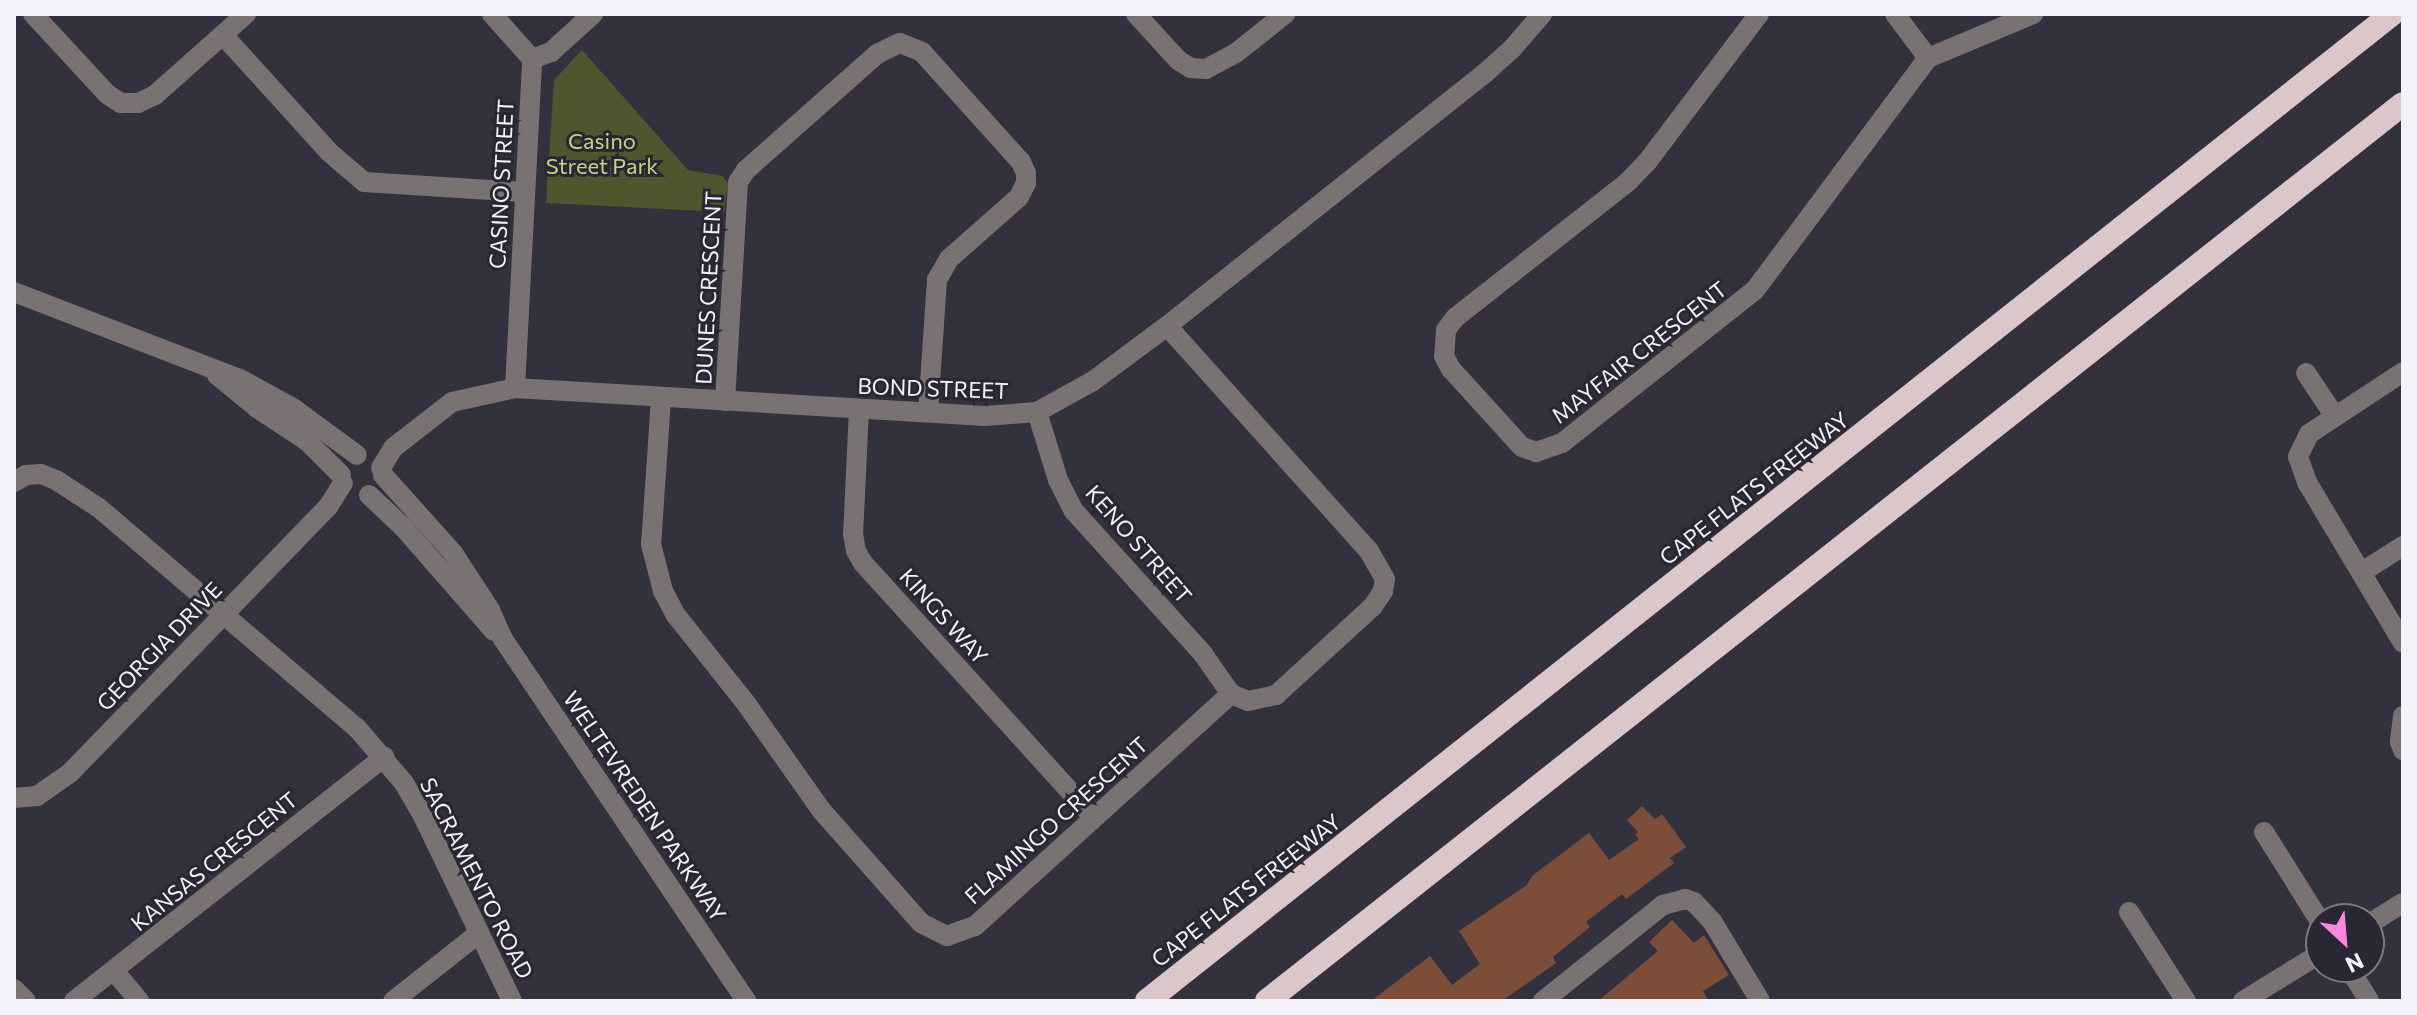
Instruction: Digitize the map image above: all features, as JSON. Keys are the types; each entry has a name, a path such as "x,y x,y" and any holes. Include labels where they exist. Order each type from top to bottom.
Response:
{"highway":[{"name":"CAPE FLATS FREEWAY","path":"1147,1001 2392,14"},
{"path":"1267,1001 2403,104"}],"street":[{"path":"33,14 107,94 121,103 138,103 155,95 246,14"},
{"path":"492,14 532,59 551,52 593,14"},
{"path":"1136,14 1178,60 1191,68 1206,69 1228,59 1285,14"},
{"name":"BOND STREET","path":"372,464 452,402 515,388 985,416 1037,412 1093,381 1167,326 1484,74 1542,14"},
{"name":"MAYFAIR CRESCENT","path":"1759,14 1648,161 1629,181 1455,318 1446,330 1444,356 1451,369 1522,447 1536,452 1562,443 1755,290 1928,58"},
{"path":"1895,14 1928,58 2033,14"},
{"path":"223,35 329,152 364,182 524,192"},
{"name":"DUNES CRESCENT","path":"725,401 738,182 746,170 877,54 900,43 922,52 1021,162 1026,173 1026,183 1019,197 949,259 937,280 928,412"},
{"name":"CASINO STREET","path":"515,388 532,59"},
{"name":"WELTEVREDEN PARKWAY","path":"14,292 126,332 270,394 372,464 453,553 490,610 503,639 746,1001"},
{"path":"1167,326 1369,551 1385,579 1383,591 1373,606 1276,695 1248,701 1231,694"},
{"name":"WELTEVREDEN PARKWAY","path":"208,367 245,399 307,441 352,487 403,527 477,614 503,639"},
{"path":"2403,372 2309,434 2298,457 2308,484 2403,643"},
{"path":"2306,373 2334,415"},
{"name":"FLAMINGO CRESCENT","path":"661,399 651,544 663,591 675,614 745,702 822,811 921,923 947,936 975,926 1231,694"},
{"name":"KINGS WAY","path":"859,409 853,534 856,551 1093,817"},
{"name":"KENO STREET","path":"1037,412 1058,480 1074,511 1203,654 1231,694"},
{"path":"349,460 372,464 376,490 352,487 349,460"},
{"name":"SACRAMENTO ROAD","path":"14,482 26,475 41,474 56,480 116,521 329,702 384,757 423,816 512,1001"},
{"name":"GEORGIA DRIVE","path":"14,798 37,796 62,780 328,507 352,487"},
{"path":"2362,572 2403,546"},
{"path":"2403,716 2400,742 2403,750"},
{"name":"KANSAS CRESCENT","path":"74,1001 115,972 384,757"},
{"path":"2264,832 2308,903"},
{"path":"1543,1001 1663,905 1685,899 1694,902 1712,921 1760,1001"},
{"path":"2385,914 2403,903"},
{"path":"2129,912 2186,1001"},
{"path":"393,1001 479,933"},
{"path":"2243,1001 2305,963"},
{"path":"115,972 139,1001"},
{"path":"2358,983 2369,1001"},
{"path":"14,989 26,1001"}],"green space":[{"name":"Casino Street Park","path":"582,50 688,170 722,176 728,183 724,212 546,203 554,80"}],"building":[{"path":"1642,806 1655,819 1662,814 1686,847 1670,858 1674,863 1626,899 1622,894 1586,922 1590,927 1553,957 1556,963 1502,1001 1371,1001 1430,956 1452,985 1480,964 1459,931 1527,885 1532,876 1589,833 1609,860 1639,839 1635,834 1638,832 1627,820"},
{"path":"1672,920 1694,943 1704,935 1729,975 1703,991 1709,1001 1598,1001 1658,951 1649,942"}]}
